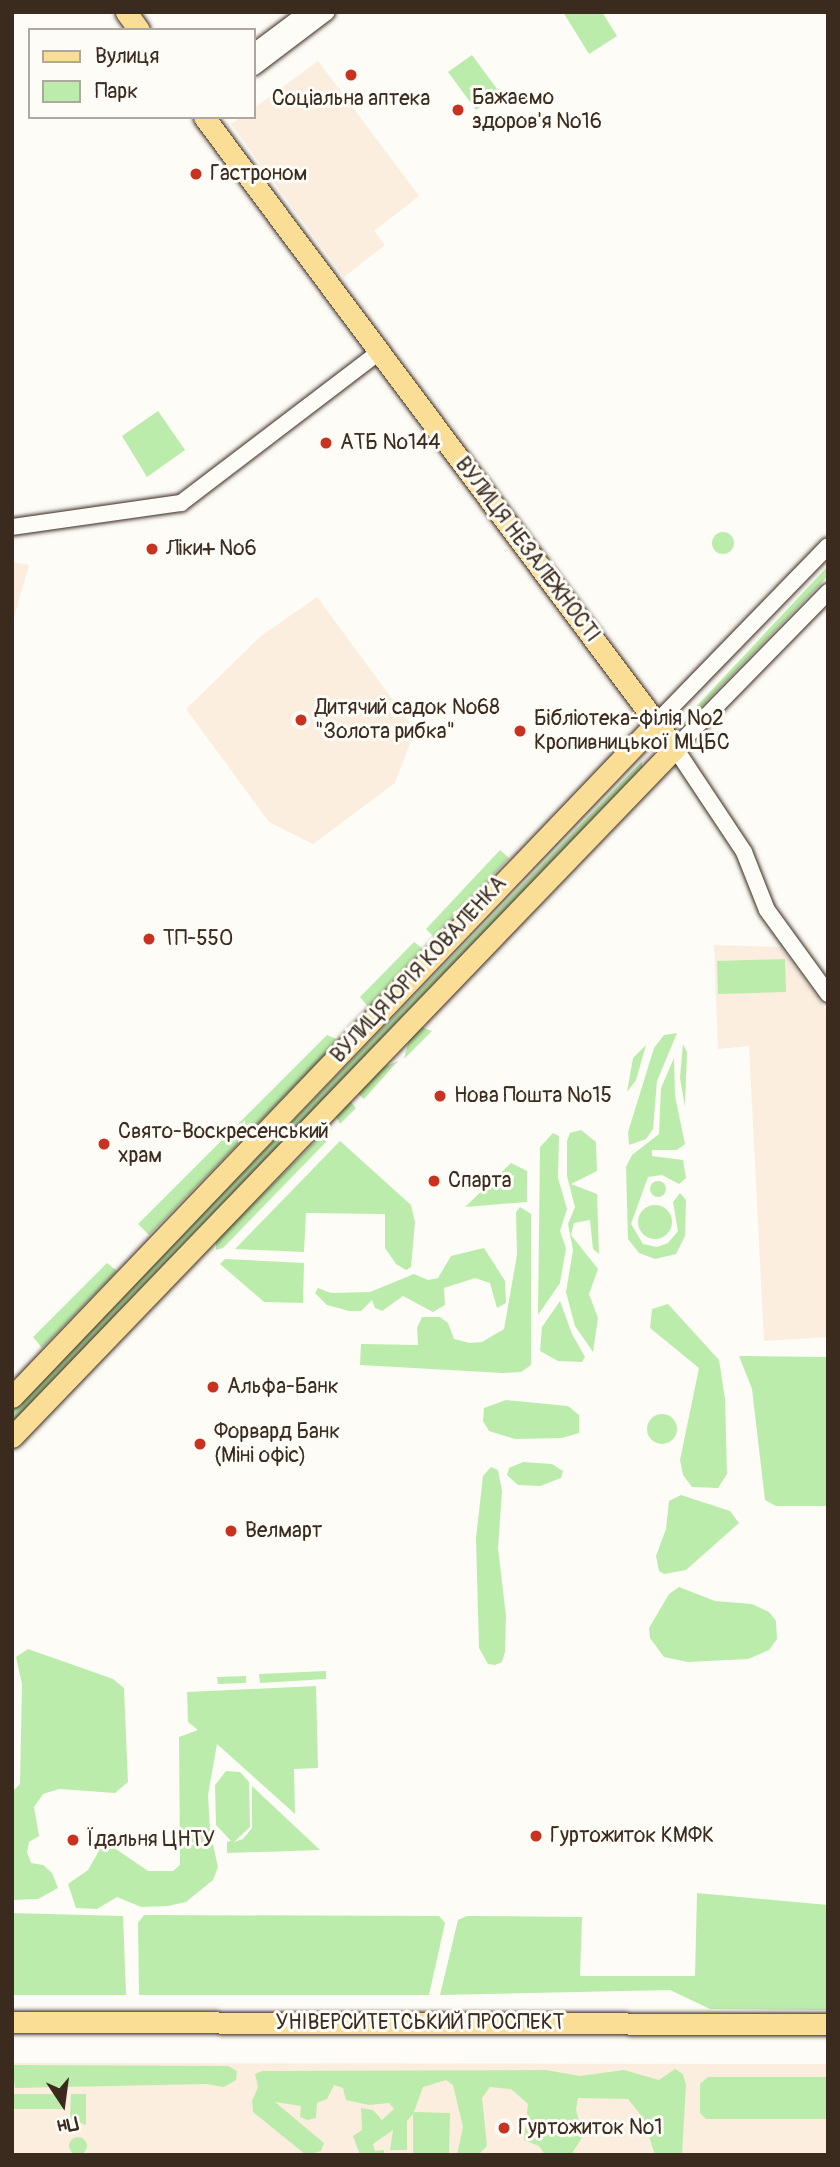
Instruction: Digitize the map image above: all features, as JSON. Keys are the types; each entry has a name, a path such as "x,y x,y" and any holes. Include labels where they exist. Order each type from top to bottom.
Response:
{"main road":[{"path":"126,12 138,28"},
{"name":"ВУЛИЦЯ НЕЗАЛЕЖНОСТІ","path":"205,119 675,748"},
{"name":"ВУЛИЦЯ ЮРІЯ КОВАЛЕНКА","path":"12,1397 656,723"},
{"name":"ВУЛИЦЯ ЮРІЯ КОВАЛЕНКА","path":"12,1437 675,748"},
{"name":"УНІВЕРСИТЕТСЬКИЙ ПРОСПЕКТ","path":"12,2022 828,2024"}],"street":[{"path":"256,50 307,12"},
{"path":"256,66 327,12"},
{"path":"12,527 181,503 379,352"},
{"name":"ВУЛИЦЯ ЮРІЯ КОВАЛЕНКА","path":"656,723 828,546"},
{"name":"ВУЛИЦЯ ЮРІЯ КОВАЛЕНКА","path":"675,748 828,592"},
{"name":"ВУЛИЦЯ НЕЗАЛЕЖНОСТІ","path":"675,748 744,852 767,910 828,994"}],"shaded area":[{"path":"318,61 419,196 374,231 385,245 344,277 231,124 238,119 256,119 256,107"},
{"path":"12,562 29,565 12,624"},
{"name":"Дитячий садок №68 \"Золота рибка\"","path":"317,597 415,730 395,783 313,844 269,822 186,709 261,636"},
{"path":"714,945 780,947 828,1012 828,1337 764,1341 749,1046 718,1049"},
{"path":"12,2063 828,2064 828,2155 12,2155"}],"green space":[{"path":"563,12 602,12 617,36 589,54"},
{"path":"472,55 500,93 476,110 448,72"},
{"path":"158,411 185,450 147,477 122,436"},
{"path":"723,532 731,535 734,543 731,551 723,554 715,551 712,543 715,535"},
{"path":"828,566 828,576 697,711 692,711"},
{"path":"642,761 642,767 12,1422 12,1411"},
{"path":"500,850 509,858 434,937 426,929"},
{"path":"414,942 423,949 369,1008 360,997"},
{"path":"785,959 786,992 718,994 717,961"},
{"path":"421,1027 432,1031 404,1059 409,1040"},
{"path":"677,1033 657,1081 653,1129 646,1139 629,1145 628,1132 654,1048 664,1035"},
{"path":"327,1035 339,1040 149,1235 138,1224"},
{"path":"683,1044 687,1052 685,1107 680,1078"},
{"path":"646,1045 636,1080 627,1092 633,1058"},
{"path":"674,1058 675,1096 685,1144 677,1150 652,1150 652,1156 683,1160 686,1178 679,1184 662,1175 648,1177 631,1224 643,1244 657,1247 668,1243 678,1231 673,1202 680,1193 686,1200 685,1236 676,1254 655,1259 639,1253 628,1239 626,1167 632,1155 659,1134 661,1088"},
{"path":"398,1061 364,1099 357,1093 380,1069"},
{"path":"350,1101 356,1108 340,1124 336,1116"},
{"path":"327,1130 331,1134 328,1140 223,1248 216,1250 216,1241"},
{"path":"581,1130 596,1142 597,1171 571,1184 597,1194 599,1254 593,1249 590,1220 574,1223 571,1235 598,1269 589,1294 598,1318 593,1352 575,1326 566,1292 573,1250 568,1224 575,1207 567,1176 567,1141 570,1133"},
{"path":"553,1133 559,1136 558,1178 567,1209 560,1231 566,1248 560,1283 538,1315 540,1147"},
{"path":"340,1141 411,1205 415,1222 411,1267 406,1270 396,1264 385,1248 385,1214 306,1213 304,1252 235,1249"},
{"path":"511,1163 527,1171 527,1202 465,1207"},
{"path":"655,1181 661,1181 666,1189 664,1195 655,1197 650,1192 650,1186"},
{"path":"655,1205 667,1210 672,1222 667,1234 655,1239 643,1234 638,1222 643,1210"},
{"path":"520,1207 531,1214 531,1365 521,1372 503,1373 360,1365 361,1344 418,1345 417,1328 422,1317 440,1317 448,1323 454,1339 470,1343 482,1342 504,1329 517,1255 516,1212"},
{"path":"484,1248 505,1281 506,1303 497,1308 490,1283 475,1278 444,1288 445,1305 433,1312 403,1296 382,1311 375,1308 372,1300 361,1311 349,1311 327,1305 315,1293 318,1288 331,1293 370,1292 414,1274 428,1280 438,1278 451,1256"},
{"path":"225,1259 304,1263 303,1303 264,1302 220,1264"},
{"path":"107,1263 117,1271 42,1348 33,1337"},
{"path":"560,1301 572,1334 585,1357 582,1362 558,1361 540,1351 542,1327"},
{"path":"668,1304 719,1360 725,1399 727,1474 718,1488 692,1487 683,1475 680,1460 699,1368 650,1328 652,1309"},
{"path":"739,1356 828,1357 828,1506 776,1506 765,1500 752,1389"},
{"path":"506,1400 568,1406 579,1415 579,1433 562,1438 515,1439 489,1431 483,1421 484,1408"},
{"path":"662,1414 673,1418 677,1429 673,1440 662,1444 651,1440 647,1429 651,1418"},
{"path":"523,1462 552,1464 563,1471 561,1478 540,1486 518,1485 507,1475 509,1468"},
{"path":"491,1467 498,1470 502,1491 498,1548 506,1616 505,1652 502,1662 495,1665 488,1664 479,1648 476,1538 483,1476"},
{"path":"681,1495 730,1511 739,1523 686,1570 664,1574 659,1571 656,1556 666,1529 669,1501"},
{"path":"679,1587 715,1601 752,1604 769,1612 776,1621 777,1639 769,1650 748,1659 688,1662 664,1657 650,1638 649,1628 669,1594"},
{"path":"28,1649 113,1679 124,1688 128,1782 115,1793 59,1789 43,1794 34,1807 39,1836 29,1842 27,1852 31,1863 43,1865 52,1873 58,1888 38,1899 12,1900 12,1792 20,1784 22,1684 16,1657"},
{"path":"326,1671 326,1679 260,1683 259,1674"},
{"path":"246,1676 246,1683 218,1684 217,1677"},
{"path":"316,1686 318,1768 294,1769 295,1814 217,1744 208,1795 210,1831 218,1867 213,1880 186,1902 168,1906 141,1907 117,1897 97,1909 76,1908 68,1884 88,1870 100,1849 110,1845 148,1871 173,1871 180,1865 179,1737 198,1730 188,1722 187,1692"},
{"path":"226,1771 240,1772 249,1782 250,1827 234,1842 243,1839 252,1828 252,1786 320,1850 227,1853 227,1842 231,1841 216,1825 215,1785"},
{"path":"697,1893 828,1905 828,2010 710,2009 670,1990 440,1995 458,1920 467,1916 582,1917 580,1976 695,1976"},
{"path":"12,1913 123,1916 126,1995 12,1995"},
{"path":"144,1915 439,1916 445,1923 429,1995 139,1995 138,1923"},
{"path":"12,2065 228,2066 237,2071 236,2080 224,2087 206,2084 15,2088"},
{"path":"675,2069 683,2074 686,2085 682,2155 655,2155 643,2118 628,2099 578,2098 576,2110 583,2136 571,2155 545,2155 539,2146 524,2140 528,2104 511,2089 490,2087 482,2098 487,2146 478,2155 457,2155 463,2127 453,2085 446,2080 423,2087 414,2112 450,2113 449,2155 413,2155 413,2114 407,2121 407,2150 390,2150 393,2130 373,2144 375,2151 384,2150 384,2155 360,2155 353,2136 362,2130 361,2108 373,2110 382,2120 394,2109 389,2103 369,2105 346,2100 343,2088 334,2085 327,2099 317,2103 316,2118 307,2120 300,2117 301,2106 275,2102 324,2143 321,2151 306,2155 253,2112 252,2101 258,2087 255,2074 262,2071 546,2070 580,2076 624,2070 659,2080"},
{"path":"708,2077 828,2077 828,2119 706,2119 700,2113 700,2084"},
{"path":"12,2094 65,2094 65,2109 12,2109"},
{"path":"71,2094 86,2094 86,2125 70,2119"},
{"path":"74,2137 82,2137 87,2146 85,2153 74,2155 69,2150 69,2142"}],"place":[{"name":"Соціальна аптека","path":"351,75"},
{"name":"Бажаємо здоров'я №16","path":"458,110"},
{"name":"Гастроном","path":"196,174"},
{"name":"АТБ №144","path":"326,443"},
{"name":"Ліки+ №6","path":"152,549"},
{"name":"Дитячий садок №68 \"Золота рибка\"","path":"301,720"},
{"name":"Бібліотека-філія №2 Кропивницької МЦБС","path":"520,731"},
{"name":"ТП-550","path":"149,939"},
{"name":"Нова Пошта №15","path":"440,1096"},
{"name":"Свято-Воскресенський храм","path":"104,1144"},
{"name":"Спарта","path":"434,1181"},
{"name":"Альфа-Банк","path":"213,1387"},
{"name":"Форвард Банк (Міні офіс)","path":"200,1444"},
{"name":"Велмарт","path":"231,1531"},
{"name":"Гуртожиток КМФК","path":"536,1836"},
{"name":"Їдальня ЦНТУ","path":"73,1840"},
{"name":"Гуртожиток №1","path":"504,2128"}]}
